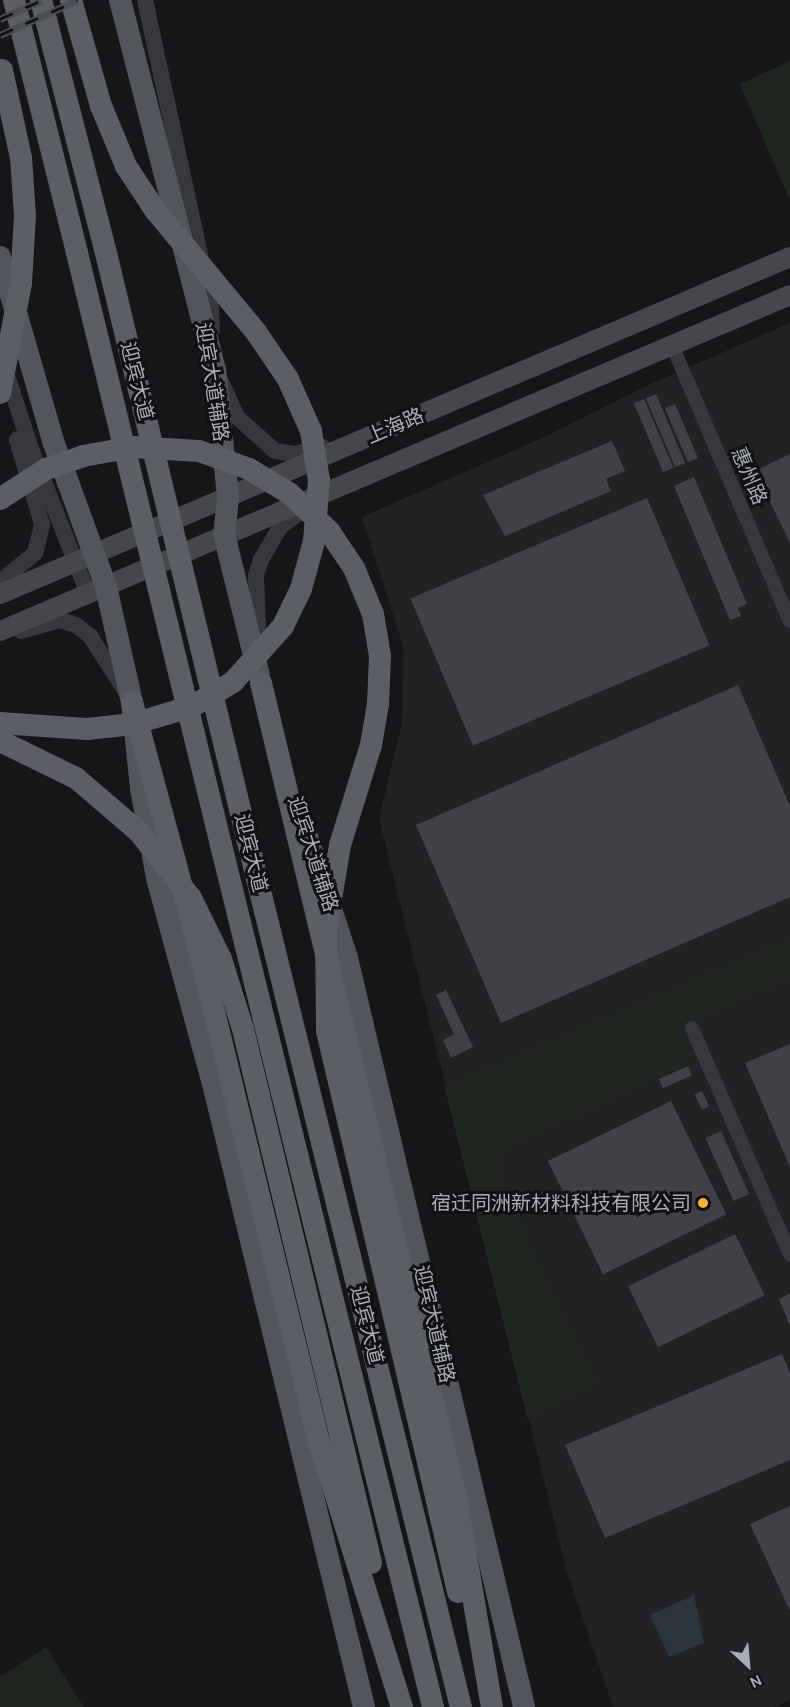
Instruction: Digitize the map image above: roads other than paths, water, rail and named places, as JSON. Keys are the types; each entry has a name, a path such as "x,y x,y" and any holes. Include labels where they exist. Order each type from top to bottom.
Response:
{"highway":[{"name":"迎宾大道","path":"14,0 433,1707"},
{"name":"迎宾大道","path":"41,0 105,249 461,1707"},
{"path":"0,723 87,729 133,724 193,706 233,682 283,626 301,589 314,541 319,480 311,431 288,379 256,332 155,210 126,166 101,106 70,0"},
{"path":"0,393 21,283 25,216 21,158 1,65"},
{"path":"0,499 46,469 83,456 133,447 164,446 199,451 249,469 289,493 329,531 354,568 373,614 380,656 371,746 340,845 326,929 327,1031 484,1707"},
{"path":"261,683 456,1497 492,1707"},
{"path":"132,702 203,966 319,1441 404,1707"},
{"path":"0,741 76,778 139,832 191,898 221,959 243,1029 404,1707"}],"main road":[{"name":"迎宾大道辅路","path":"120,0 214,369 228,498 224,534 261,683 347,958 524,1707"},
{"path":"0,257 85,560 97,590 132,702 141,788 157,878 214,1092 364,1707"},
{"name":"上海路","path":"0,594 85,560 790,257"},
{"name":"上海路","path":"0,631 790,295"}],"street":[{"path":"145,0 211,305 214,369 237,417 256,437 275,451 295,454 462,397"},
{"name":"惠州路","path":"672,345 790,621"},
{"path":"0,348 30,446 85,560"},
{"path":"0,382 42,524 35,553 0,582"},
{"path":"261,683 256,576 280,527 305,508 431,454 475,428"},
{"path":"0,638 59,620 76,625 90,636 132,702"},
{"path":"692,1028 790,1255"}],"railway":[{"path":"0,19 42,0"},
{"path":"0,35 78,0"}],"place":[{"name":"宿迁同洲新材料科技有限公司","path":"703,1203"}]}
